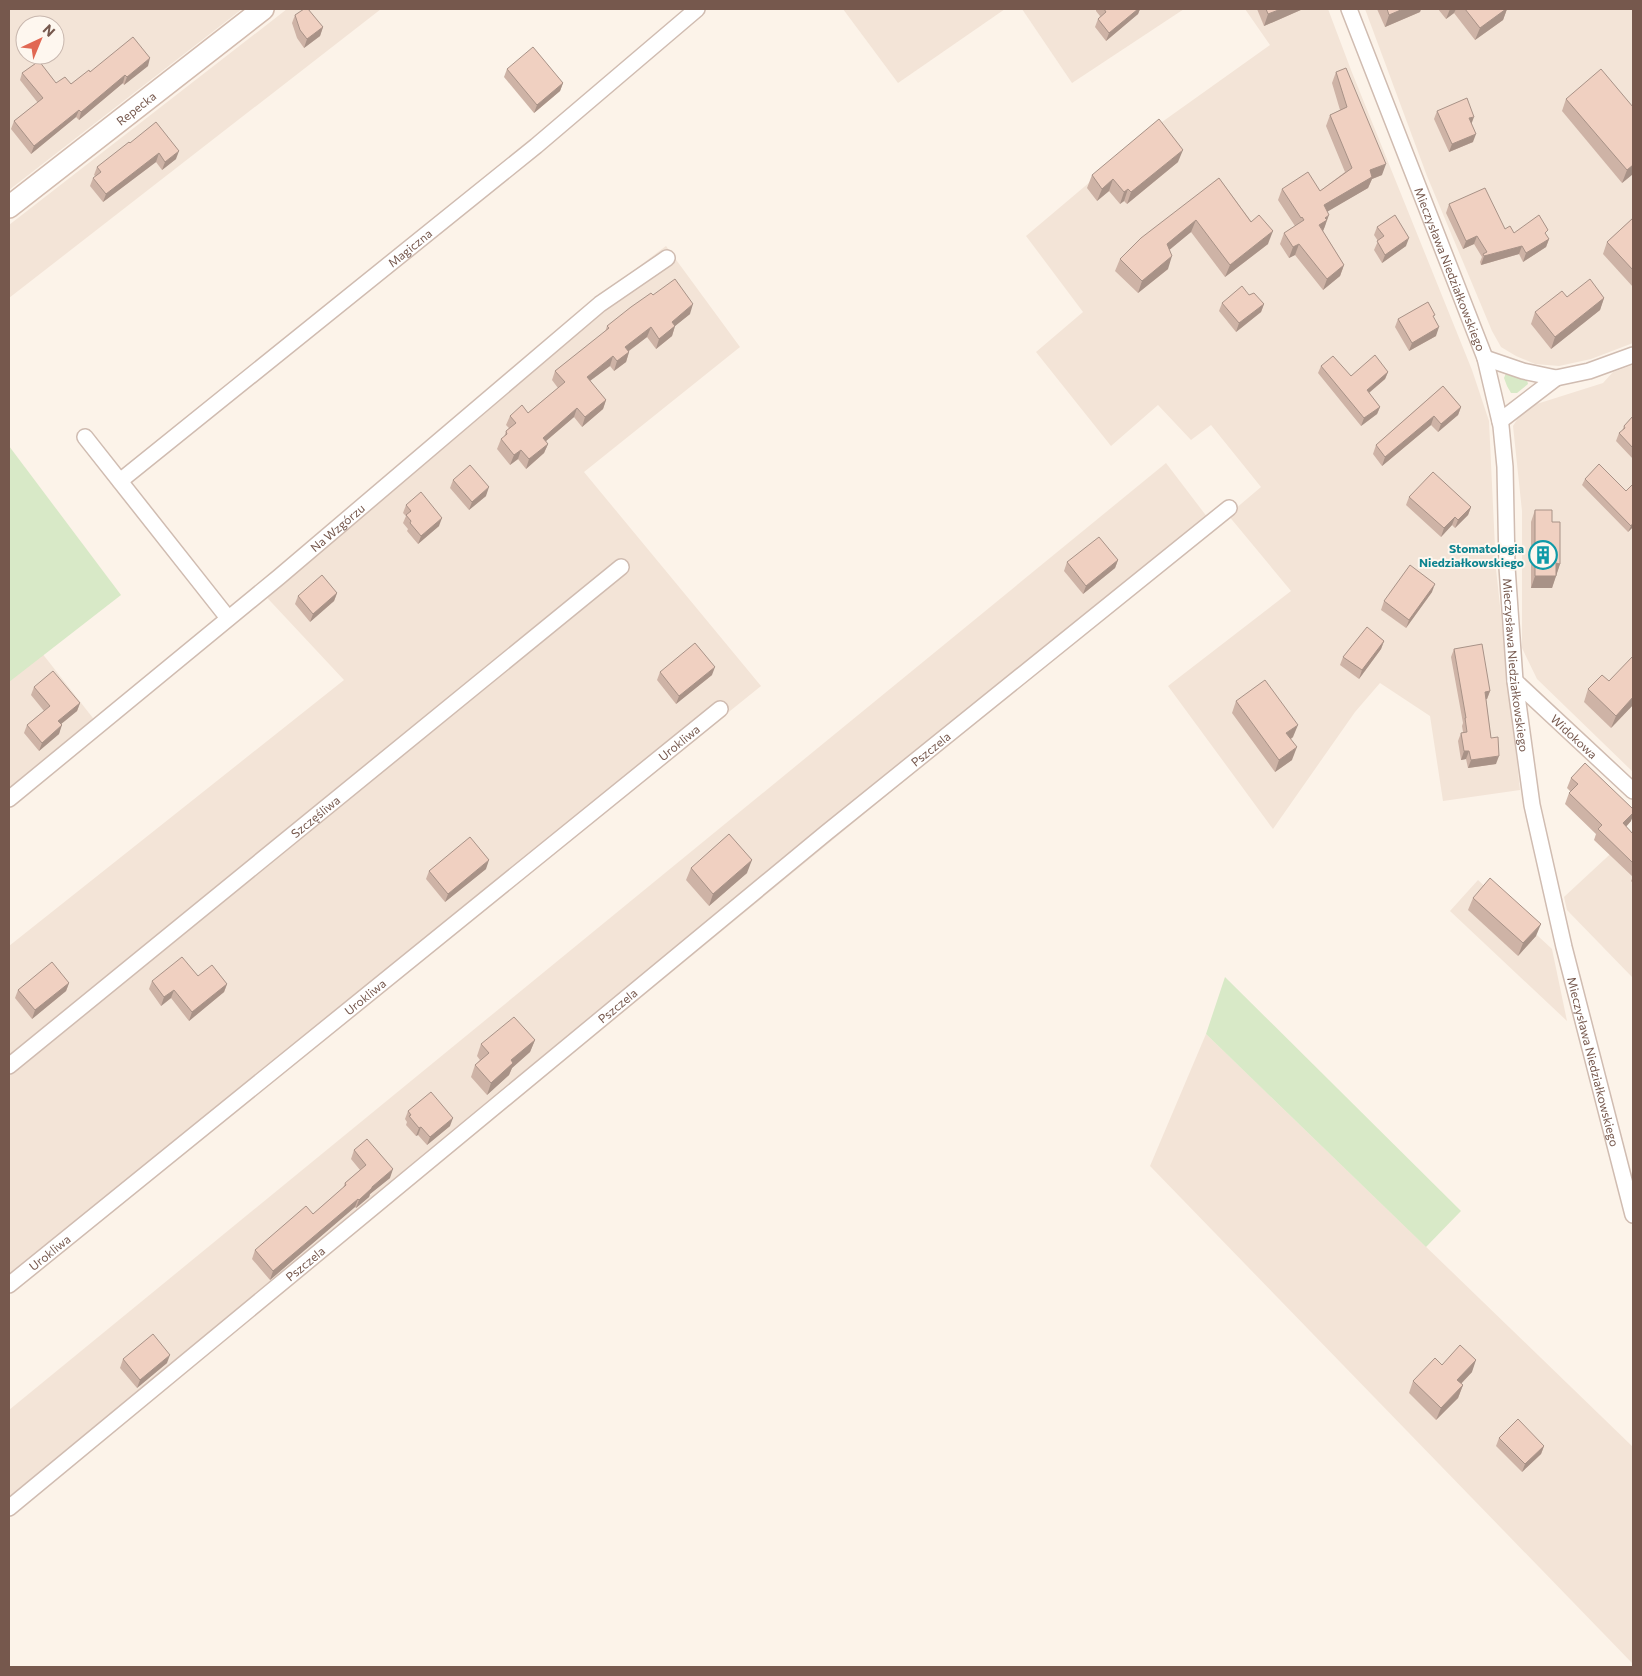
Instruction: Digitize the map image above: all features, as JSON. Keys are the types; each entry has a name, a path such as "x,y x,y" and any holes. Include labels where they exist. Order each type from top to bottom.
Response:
{"street":[{"name":"Repecka","path":"9,207 263,9"},
{"name":"Magiczna","path":"120,481 536,146 697,9"},
{"name":"Mieczysława Niedziałkowskiego","path":"1349,9 1484,358 1500,421 1505,467 1507,568 1515,681 1531,796 1564,947 1633,1215"},
{"name":"Na Wzgórzu","path":"9,799 228,618 600,304 667,258"},
{"path":"1484,358 1523,371 1556,378 1589,371 1633,355"},
{"path":"1500,421 1556,378"},
{"path":"85,437 228,618"},
{"name":"Pszczela","path":"9,1508 826,832 1229,508"},
{"name":"Szczęśliwa","path":"9,1066 621,567"},
{"name":"Widokowa","path":"1515,681 1633,790"},
{"name":"Urokliwa","path":"9,1285 720,709"}],"shaded area":[{"path":"9,9 242,9 9,190"},
{"path":"287,9 381,9 9,298 9,225"},
{"path":"843,9 1005,9 898,83"},
{"path":"1022,9 1184,9 1072,83"},
{"path":"1245,9 1328,9 1472,370 1489,421 1496,569 1520,790 1443,801 1430,716 1380,683 1355,712 1273,829 1168,686 1291,591 1228,515 1261,487 1211,425 1191,440 1158,405 1111,446 1036,352 1083,312 1026,236 1155,127 1270,45"},
{"path":"1365,9 1633,9 1633,343 1591,359 1559,366 1535,364 1501,347 1492,331 1427,176"},
{"path":"666,246 740,347 584,472 761,686 9,1293 9,946 344,680 258,588 601,295"},
{"path":"1633,365 1633,772 1537,679 1522,648 1522,511 1513,426 1524,408 1603,383 1613,372"},
{"path":"1166,463 1214,526 9,1518 9,1410"},
{"path":"16,620 96,722 9,792 9,627"},
{"path":"1633,833 1633,978 1567,910 1564,897"},
{"path":"1478,880 1552,949 1567,1021 1450,911"},
{"path":"1206,1034 1633,1447 1633,1664 1150,1166"}],"green space":[{"path":"1506,373 1527,380 1528,384 1517,393 1511,393 1504,378"},
{"path":"9,446 121,595 9,682"},
{"path":"1225,977 1461,1211 1426,1247 1206,1034"}],"building":[{"path":"304,9 308,9 323,27 307,39 300,30 295,15"},
{"path":"1104,9 1138,9 1109,33 1098,19 1106,12"},
{"path":"1266,9 1281,9 1268,14"},
{"path":"1387,9 1403,9 1389,15"},
{"path":"1465,9 1506,9 1480,28"},
{"path":"133,37 150,58 127,77 125,75 81,112 79,110 34,146 14,121 43,98 22,73 33,65 42,65 56,83 65,77 71,84 89,70 90,72"},
{"path":"533,47 563,83 537,105 507,69"},
{"path":"1346,68 1386,164 1370,170 1372,177 1324,205 1329,215 1325,218 1327,220 1319,225 1344,265 1327,279 1299,244 1293,247 1284,233 1304,220 1282,189 1308,172 1320,191 1352,168 1330,115 1347,107 1336,72"},
{"path":"1601,69 1633,107 1633,165 1627,170 1566,99"},
{"path":"1467,98 1474,117 1469,118 1476,134 1452,144 1437,111"},
{"path":"1159,119 1183,150 1131,192 1128,189 1124,192 1113,179 1102,189 1092,175"},
{"path":"156,122 179,151 165,162 159,153 106,194 93,178 101,172 97,167"},
{"path":"1219,178 1251,222 1259,215 1273,231 1230,265 1196,220 1167,244 1172,256 1142,281 1120,259 1141,238"},
{"path":"1485,188 1505,229 1510,226 1514,233 1539,215 1548,230 1545,233 1549,239 1526,253 1522,246 1484,256 1483,254 1487,252 1477,236 1466,241 1449,204"},
{"path":"1395,215 1409,238 1385,255 1377,241 1384,236 1377,227"},
{"path":"1633,218 1633,270 1607,242"},
{"path":"675,279 693,304 672,322 675,326 659,339 651,327 625,347 629,352 617,361 613,356 587,377 606,400 585,417 577,408 543,438 548,444 529,459 521,450 514,455 501,439 507,434 506,431 516,423 510,416 522,405 528,413 565,382 555,371 609,328 607,326 631,307 651,293 653,295"},
{"path":"1590,279 1604,298 1555,337 1535,312 1562,291 1567,297"},
{"path":"1242,286 1249,295 1254,293 1264,304 1239,323 1222,303"},
{"path":"1428,302 1439,327 1412,343 1398,319"},
{"path":"1375,355 1388,372 1367,390 1380,407 1364,418 1321,366 1333,356 1351,376"},
{"path":"1443,386 1461,407 1441,424 1434,416 1385,457 1376,445"},
{"path":"1633,416 1633,448 1619,433"},
{"path":"1599,464 1626,491 1633,484 1633,523 1631,526 1585,479"},
{"path":"470,465 489,487 472,502 453,480"},
{"path":"1433,472 1471,507 1458,520 1455,517 1444,528 1409,497"},
{"path":"421,492 442,518 421,536 406,515 411,511 406,505"},
{"name":"Stomatologia Niedziałkowskiego","path":"1535,510 1552,510 1552,522 1560,522 1560,564 1556,563 1556,576 1535,576"},
{"path":"1099,537 1118,560 1086,586 1067,562"},
{"path":"1410,565 1435,584 1409,620 1384,601"},
{"path":"322,575 337,593 313,614 298,596"},
{"path":"1367,627 1384,641 1362,670 1343,657"},
{"path":"695,643 715,667 679,696 660,672"},
{"path":"1482,644 1490,691 1485,692 1491,738 1498,737 1499,756 1471,760 1469,751 1464,751 1461,733 1467,732 1466,718 1454,649"},
{"path":"1633,656 1633,697 1616,716 1588,689 1602,675 1609,681"},
{"path":"53,671 80,703 58,721 62,725 42,743 27,725 50,706 34,687"},
{"path":"1265,680 1298,725 1286,733 1297,747 1279,760 1236,701"},
{"path":"1585,763 1633,809 1633,813 1623,823 1633,834 1633,863 1598,829 1602,825 1569,793 1578,784 1571,778"},
{"path":"729,834 752,860 713,894 691,868"},
{"path":"470,837 489,860 448,894 429,871"},
{"path":"1490,878 1541,924 1523,943 1473,898"},
{"path":"182,957 198,976 212,965 227,984 192,1012 174,990 164,997 152,981"},
{"path":"52,962 69,983 35,1010 18,990"},
{"path":"514,1017 535,1040 511,1060 513,1063 491,1083 475,1065 489,1053 481,1044"},
{"path":"431,1092 453,1118 430,1137 421,1127 419,1128 409,1116 411,1115 408,1111"},
{"path":"367,1139 393,1169 359,1200 273,1271 255,1250 306,1206 313,1214 346,1185 345,1183 366,1165 354,1150"},
{"path":"153,1334 170,1355 140,1380 123,1359"},
{"path":"1460,1345 1476,1360 1457,1380 1463,1385 1441,1408 1413,1381 1435,1358 1442,1365"},
{"path":"1518,1419 1544,1446 1525,1464 1499,1438"}],"place":[{"name":"Stomatologia Niedziałkowskiego","path":"1543,555"}]}
